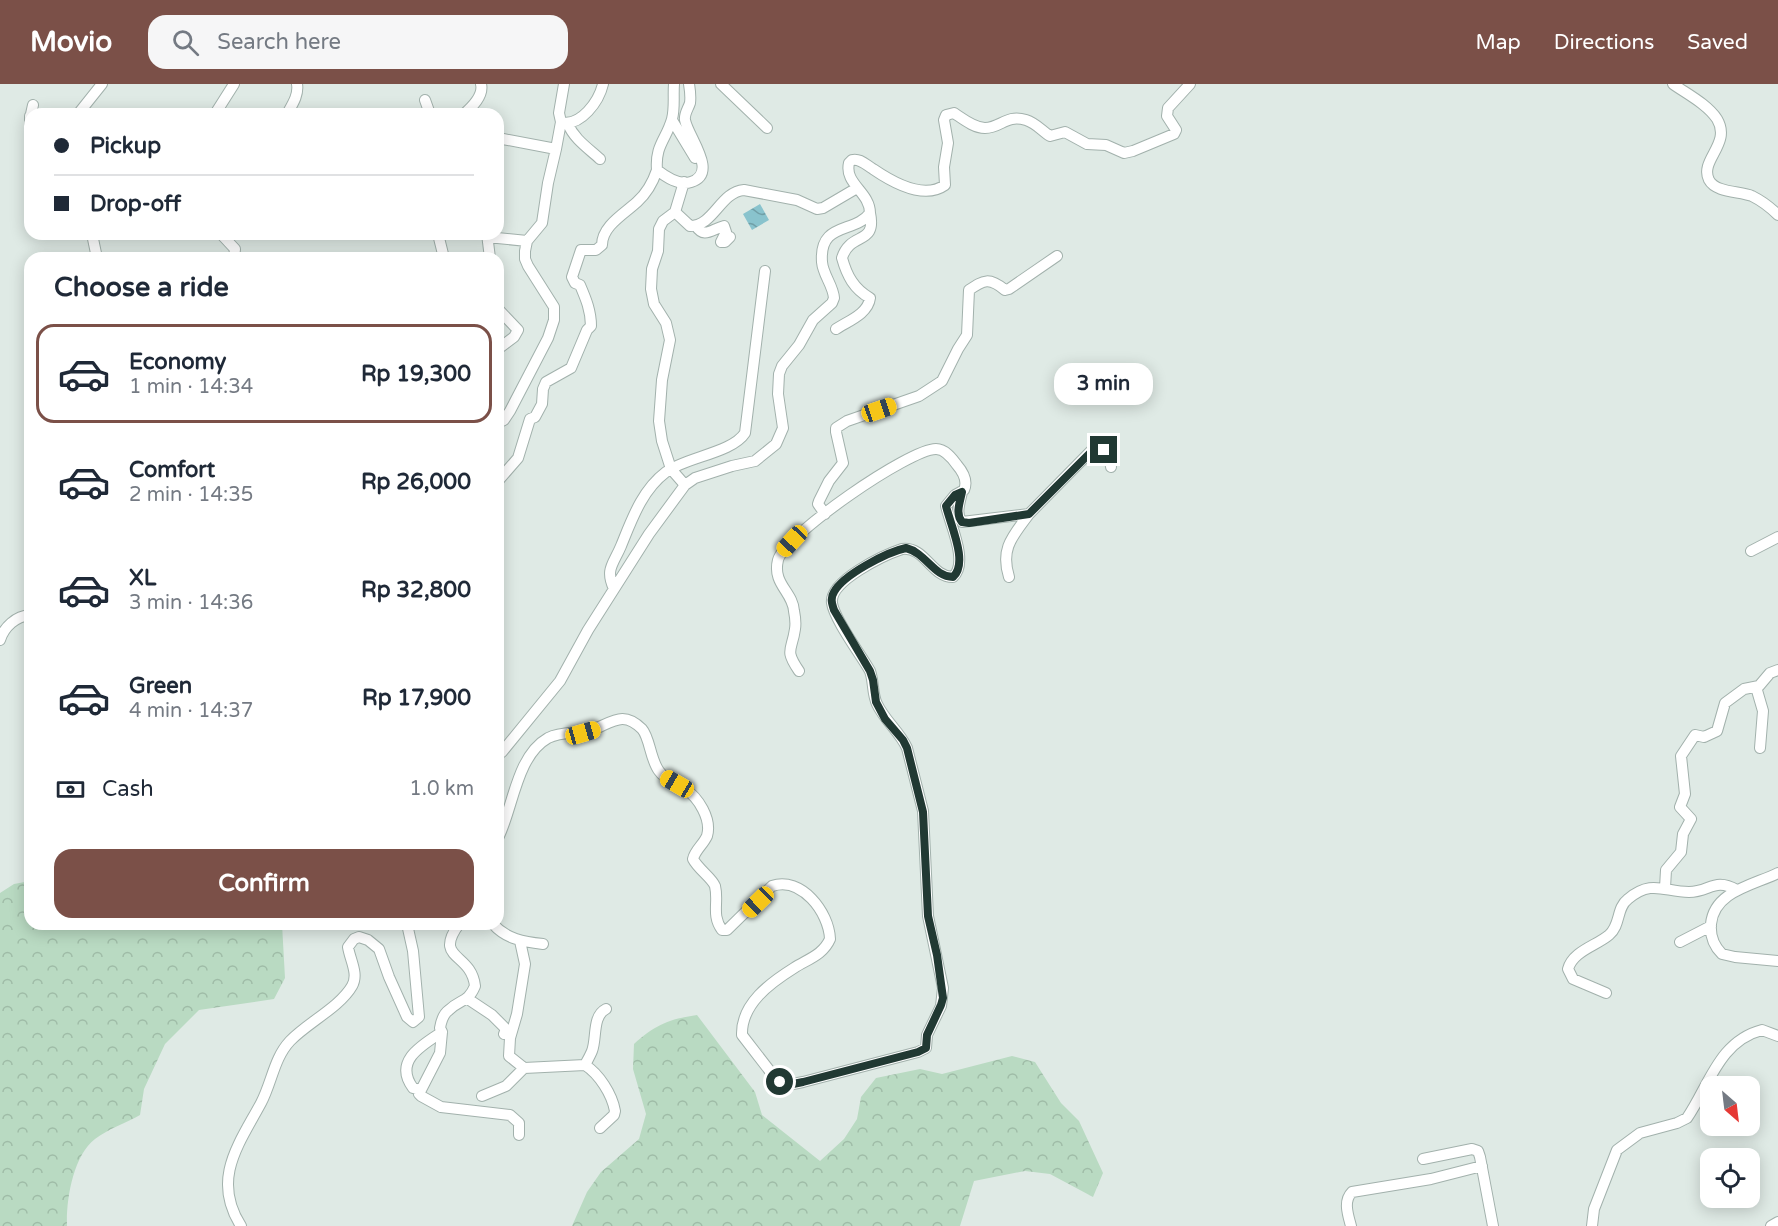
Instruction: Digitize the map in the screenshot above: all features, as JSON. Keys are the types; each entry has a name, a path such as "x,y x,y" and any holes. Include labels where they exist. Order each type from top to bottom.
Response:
{"street":[{"path":"83,108 102,84"},
{"path":"219,108 234,84"},
{"path":"290,108 298,88 297,84"},
{"path":"471,108 483,90 482,84"},
{"path":"564,84 559,113 579,140 600,159"},
{"path":"565,123 573,123 593,105 601,93 603,84"},
{"path":"504,474 518,458 530,419 535,417 542,405 546,382 571,368 587,330 591,326 591,312 587,300 580,285 575,283 572,277 581,250 596,250 602,245 602,238 616,220 648,190 657,170 657,150 672,120 674,84"},
{"path":"657,170 675,181 684,182 695,180 702,171 703,162 685,119 690,101 689,84"},
{"path":"721,84 767,128"},
{"path":"836,329 864,311 870,303 870,298 853,285 842,258 849,245 869,232 872,224 870,206 866,196 851,179 849,163 856,159 893,181 921,191 930,192 945,185 944,167 948,143 944,119 951,113 976,126 986,128 1008,119 1025,119 1050,136 1065,132 1088,144 1110,146 1124,153 1133,152 1174,134 1176,130 1167,116 1168,108 1190,84"},
{"path":"1673,84 1705,107 1716,118 1721,128 1722,139 1709,166 1708,178 1711,183 1718,188 1762,201 1778,215"},
{"path":"425,100 428,108"},
{"path":"672,120 702,171"},
{"path":"504,420 548,338 554,320 554,307 525,259 527,241 542,224 548,183 565,123"},
{"path":"504,139 556,149"},
{"path":"684,182 675,212 663,221 659,229 658,251 652,269 651,289 654,304 666,323 670,340 659,421 662,441 671,469 686,485"},
{"path":"675,212 686,224 696,226 705,221 737,190 797,200 818,209 857,188"},
{"path":"504,748 560,681 588,630 649,534 686,485 695,478 755,461 776,444 783,428 778,394 779,374 782,366 799,345 813,320 832,303 834,298 822,264 825,243 838,230 860,222 870,213"},
{"path":"696,226 699,231 706,233 724,226 726,232 721,242 725,242 730,237"},
{"path":"504,238 527,241"},
{"path":"227,240 235,249 235,252"},
{"path":"825,514 818,504 819,501 829,481 843,464 837,428 848,421 918,396 938,384 946,375 958,348 967,335 969,290 984,281 994,281 1005,290 1009,290 1057,256"},
{"path":"614,590 608,574 632,517 658,479 671,469 734,443 745,433 765,271"},
{"path":"504,315 518,330 514,337 504,344"},
{"path":"799,671 790,658 790,647 796,627 794,605 780,584 778,563 781,552 804,528 900,462 920,453 937,449 949,456 960,468 966,481 958,512 962,522 969,523 1029,514"},
{"path":"1009,577 1004,559 1006,552 1013,536 1029,514 1091,452 1098,449 1108,453 1111,467"},
{"path":"504,820 516,784 531,756 542,743 558,734 583,733 621,718 628,719 644,731 650,752 660,773 687,790 698,801 705,814 708,825 707,836 695,852 693,859 715,886 717,923 722,930 727,930 767,890 778,884 786,884 803,892 822,911 830,939 822,952 770,985 757,997 744,1015 742,1035 776,1079 788,1085 803,1082 926,1048 927,1035 943,998 937,955 928,916 923,812 918,784 907,748 879,708 870,671 837,616 832,601 833,593 853,574 902,549 909,548 916,552 946,577 956,575 959,563 958,547 946,506 955,495 962,492"},
{"path":"1751,551 1778,537"},
{"path":"0,640 7,626 24,616"},
{"path":"1665,888 1666,870 1681,852 1683,834 1691,819 1680,807 1685,794 1681,756 1695,735 1704,737 1717,730 1725,703 1744,688 1756,687 1770,673 1778,670"},
{"path":"1756,687 1762,711 1760,748"},
{"path":"1778,873 1737,890 1715,910 1711,926 1714,942 1722,954 1778,961"},
{"path":"1606,993 1574,979 1568,969 1576,956 1612,932 1620,909 1626,900 1648,889 1665,888 1689,892 1718,883 1737,890"},
{"path":"1680,942 1711,926"},
{"path":"241,1226 232,1212 229,1185 231,1162 238,1143 261,1103 282,1051 291,1039 344,997 352,987 355,972 348,947 354,939 363,938 375,945 407,1017 413,1022 419,1017 413,951 408,930"},
{"path":"455,930 449,941 451,951 467,966 474,979 474,986 468,999 449,1010 440,1028 442,1032 440,1053 419,1094 441,1107 510,1115 519,1123 519,1135"},
{"path":"500,930 509,937 520,941 543,944"},
{"path":"520,941 525,964 517,1014 508,1050 509,1056 524,1068 585,1065 601,1080 614,1105 614,1115 600,1128"},
{"path":"468,999 497,1019 506,1029 504,1034"},
{"path":"585,1065 592,1051 597,1017 606,1009"},
{"path":"1592,1226 1594,1209 1617,1150 1640,1133 1687,1118 1721,1059 1740,1041 1762,1030 1778,1036"},
{"path":"421,1090 413,1088 406,1076 409,1060 422,1045 442,1032"},
{"path":"482,1096 506,1086 524,1068"},
{"path":"1423,1159 1472,1149 1479,1154 1493,1226"},
{"path":"1351,1226 1347,1202 1352,1192 1431,1179 1482,1166"},
{"path":"1771,1226 1778,1222"}],"green space":[{"path":"24,882 24,930 282,930 285,978 274,999 199,1010 165,1044 144,1089 140,1115 100,1135 81,1156 72,1179 67,1226 0,1226 0,893 14,884"},
{"path":"697,1015 755,1092 762,1115 820,1161 844,1139 857,1119 861,1097 876,1078 920,1069 942,1074 1012,1056 1035,1062 1061,1103 1079,1121 1103,1173 1093,1197 1050,1174 1025,1171 974,1181 960,1226 572,1226 587,1192 601,1172 639,1139 646,1114 633,1069 634,1044 663,1024"}],"water":[{"path":"760,204 769,220 752,230 743,214"}],"route":[{"path":"780,1082 788,1085 803,1082 902,1057 926,1048 927,1035 943,998 937,955 928,916 923,812 918,784 903,740 889,724 876,702 870,671 834,610 833,593 853,574 897,550 906,548 924,557 946,577 953,577 958,570 958,547 946,506 955,495 962,492 958,512 962,522 969,523 1029,514 1080,461 1091,452 1098,449 1104,450"}]}
